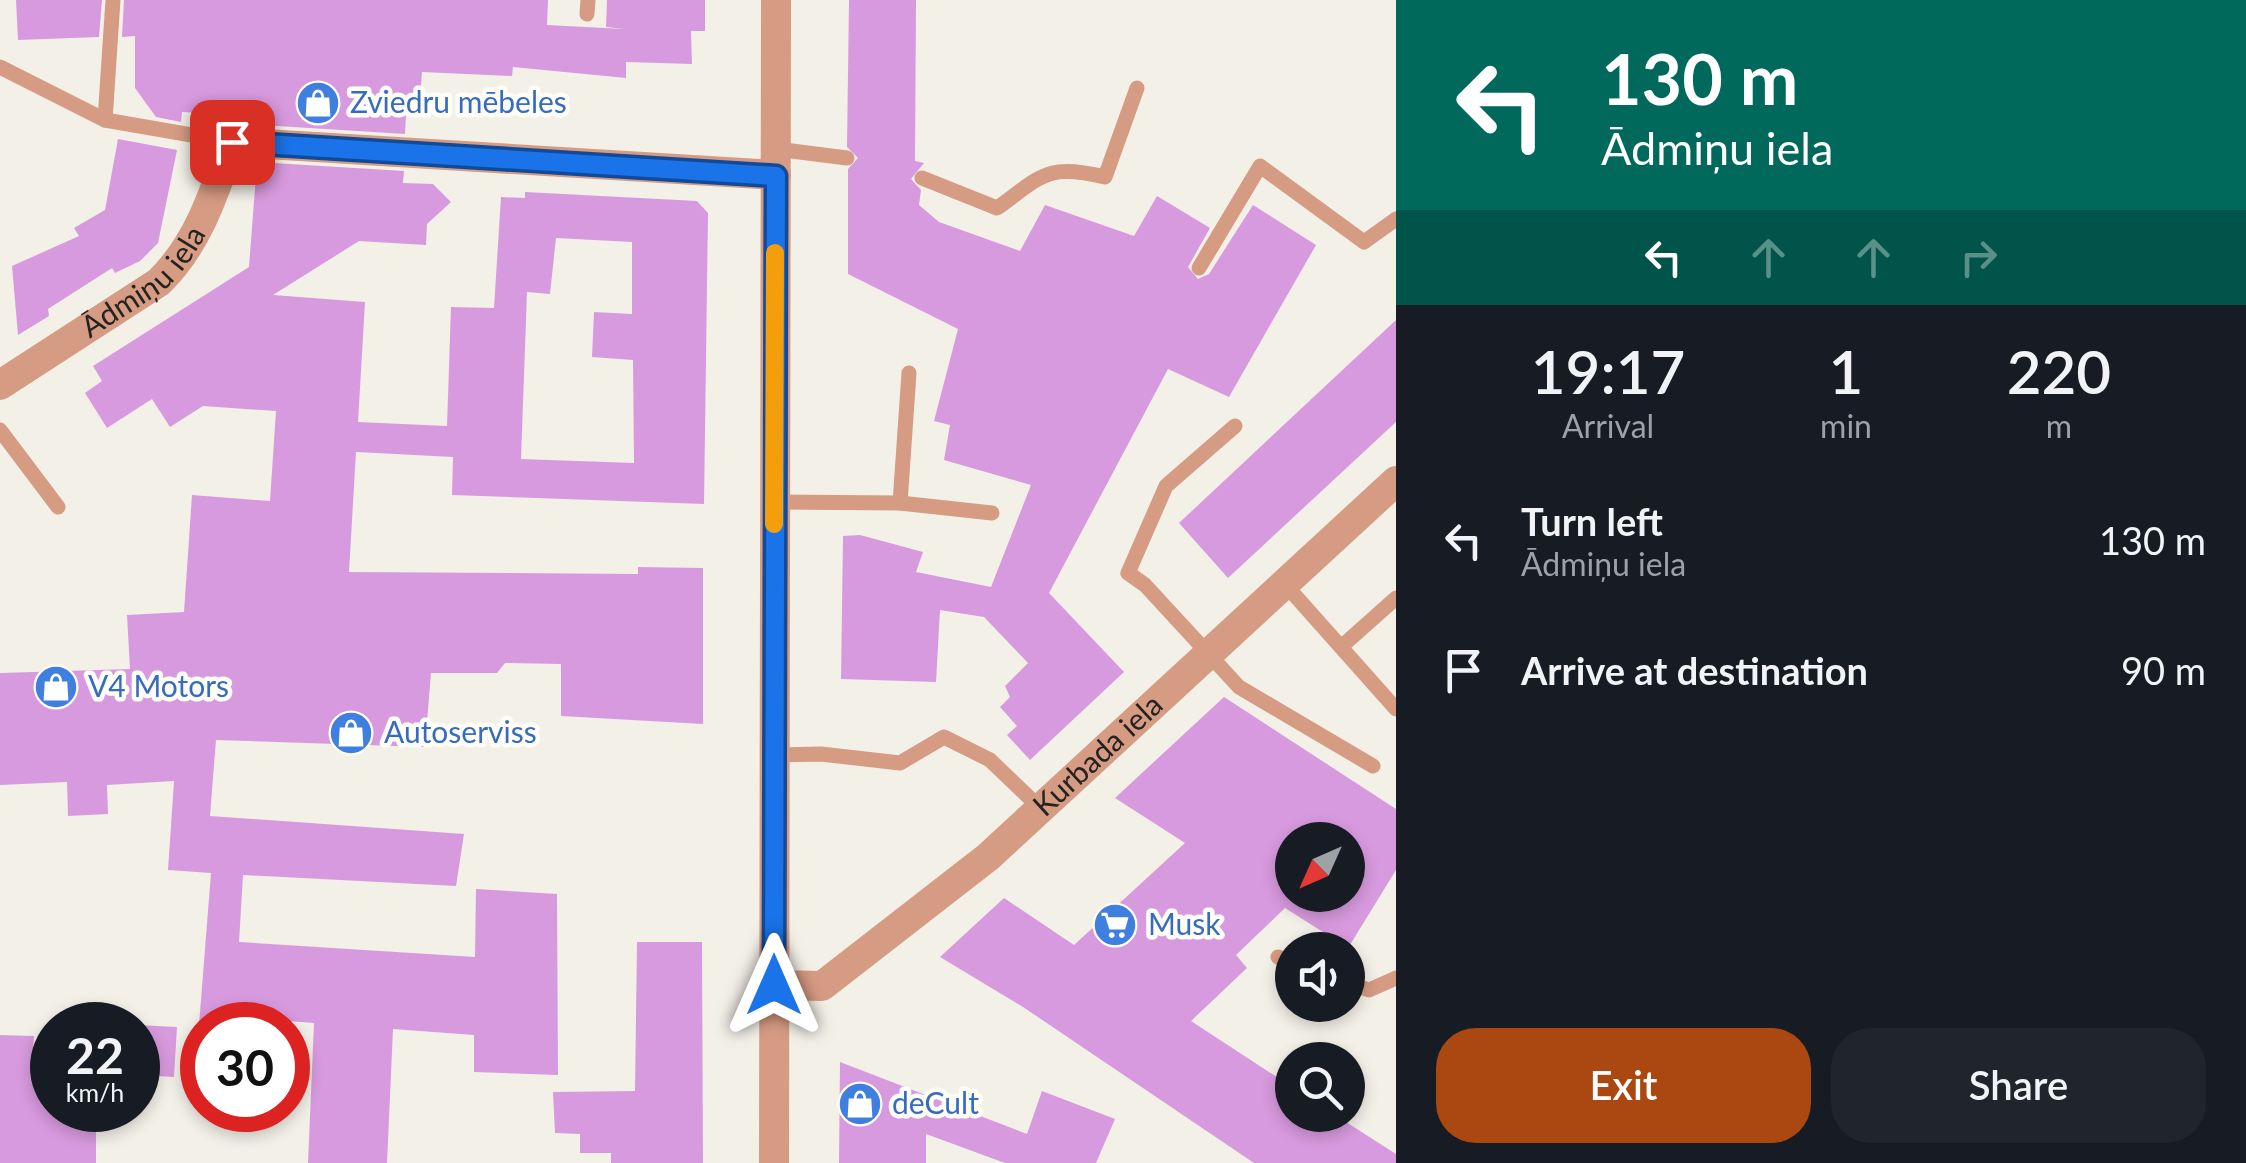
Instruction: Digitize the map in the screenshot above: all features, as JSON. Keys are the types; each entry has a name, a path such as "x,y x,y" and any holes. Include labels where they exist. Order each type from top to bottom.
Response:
{"street":[{"path":"774,1163 776,0"},
{"path":"232,142 776,162"},
{"name":"Ādmiņu iela","path":"0,384 159,282 180,261 217,185 232,142"},
{"name":"Kurbada iela","path":"774,985 822,986 988,856 1396,480"}],"lane":[{"path":"105,120 113,0"},
{"path":"0,67 105,120 232,142"},
{"path":"922,178 997,208 1049,171 1074,169 1105,177 1137,88"},
{"path":"776,162 847,158"},
{"path":"1198,268 1260,166 1364,242 1396,219"},
{"path":"900,503 909,373"},
{"path":"1235,426 1166,486 1128,573 1146,585 1239,687 1373,766"},
{"path":"0,430 58,507"},
{"path":"774,502 900,503 992,513"},
{"path":"1283,582 1396,709"},
{"path":"1341,648 1396,598"},
{"path":"774,756 821,754 900,762 944,737 990,760 1040,808"},
{"path":"1365,989 1396,978"}],"building":[{"path":"16,0 102,0 99,37 18,40"},
{"path":"124,0 548,0 547,25 624,29 606,27 607,0 705,0 705,31 691,31 692,64 626,62 626,78 513,67 512,76 422,72 419,116 406,115 405,134 261,125 262,116 182,112 181,122 156,117 135,88 135,36 122,37"},
{"path":"849,0 916,0 915,161 924,163 911,179 921,190 919,205 939,222 1020,251 1045,205 1134,236 1157,196 1210,228 1188,267 1198,279 1209,274 1253,205 1316,245 1229,397 1168,369 1049,593 1124,672 1030,760 1007,735 1017,726 1000,707 1010,697 1005,686 1028,663 984,617 940,610 936,682 841,679 843,536 860,535 923,552 916,572 991,587 1031,485 944,460 950,425 934,421 958,329 848,274 848,169 858,158 847,147"},
{"path":"118,139 177,150 158,243 140,261 115,273 112,268 48,309 49,316 18,335 12,266 79,236 74,228 105,210"},
{"path":"257,162 404,171 403,183 433,184 451,202 427,224 426,245 359,241 273,295 365,302 358,422 447,426 451,307 494,308 501,197 525,198 525,192 697,201 708,213 704,504 452,495 453,457 356,452 349,572 638,574 638,567 703,568 703,724 561,716 561,664 505,663 497,673 431,673 425,747 216,740 210,816 464,834 456,886 243,875 239,942 475,957 476,889 557,894 558,1075 474,1072 474,1035 393,1029 387,1163 308,1163 314,1023 310,1023 310,1002 201,1002 211,873 168,870 174,781 107,785 108,814 68,816 67,782 0,785 0,673 130,669 127,615 184,612 192,495 270,501 276,411 203,406 170,427 152,399 107,428 85,393 102,381 93,366 249,267","holes":["556,238 632,242 632,314 594,312 592,357 633,360 634,463 521,459 527,292 550,294"]},
{"path":"1396,320 1396,422 1228,578 1179,523"},
{"path":"1224,697 1396,809 1396,870 1358,932 1323,932 1291,912 1365,912 1365,822 1275,822 1275,912 1281,912 1236,955 1247,968 1191,1021 1275,1076 1275,1132 1362,1132 1396,1154 1396,1163 1254,1163 1023,1007 940,957 1004,898 1074,945 1185,843 1115,798"},
{"path":"637,942 702,942 703,1163 611,1163 611,1153 580,1153 580,1134 555,1133 553,1092 635,1091"},
{"path":"160,1026 177,1027 174,1077 160,1076"},
{"path":"0,1035 30,1036 30,1132 96,1132 96,1163 0,1163"},
{"path":"840,1062 1027,1134 1042,1091 1115,1119 1096,1163 1005,1163 926,1134 926,1163 839,1163"}],"slow traffic":[{"path":"774,524 775,253"}],"place":[{"name":"Zviedru mēbeles","path":"318,103"},
{"name":"V4 Motors","path":"56,687"},
{"name":"Autoserviss","path":"351,733"},
{"name":"Musk","path":"1115,925"},
{"name":"deCult","path":"860,1104"}],"route":[{"path":"232,142 776,176 774,985"}]}
